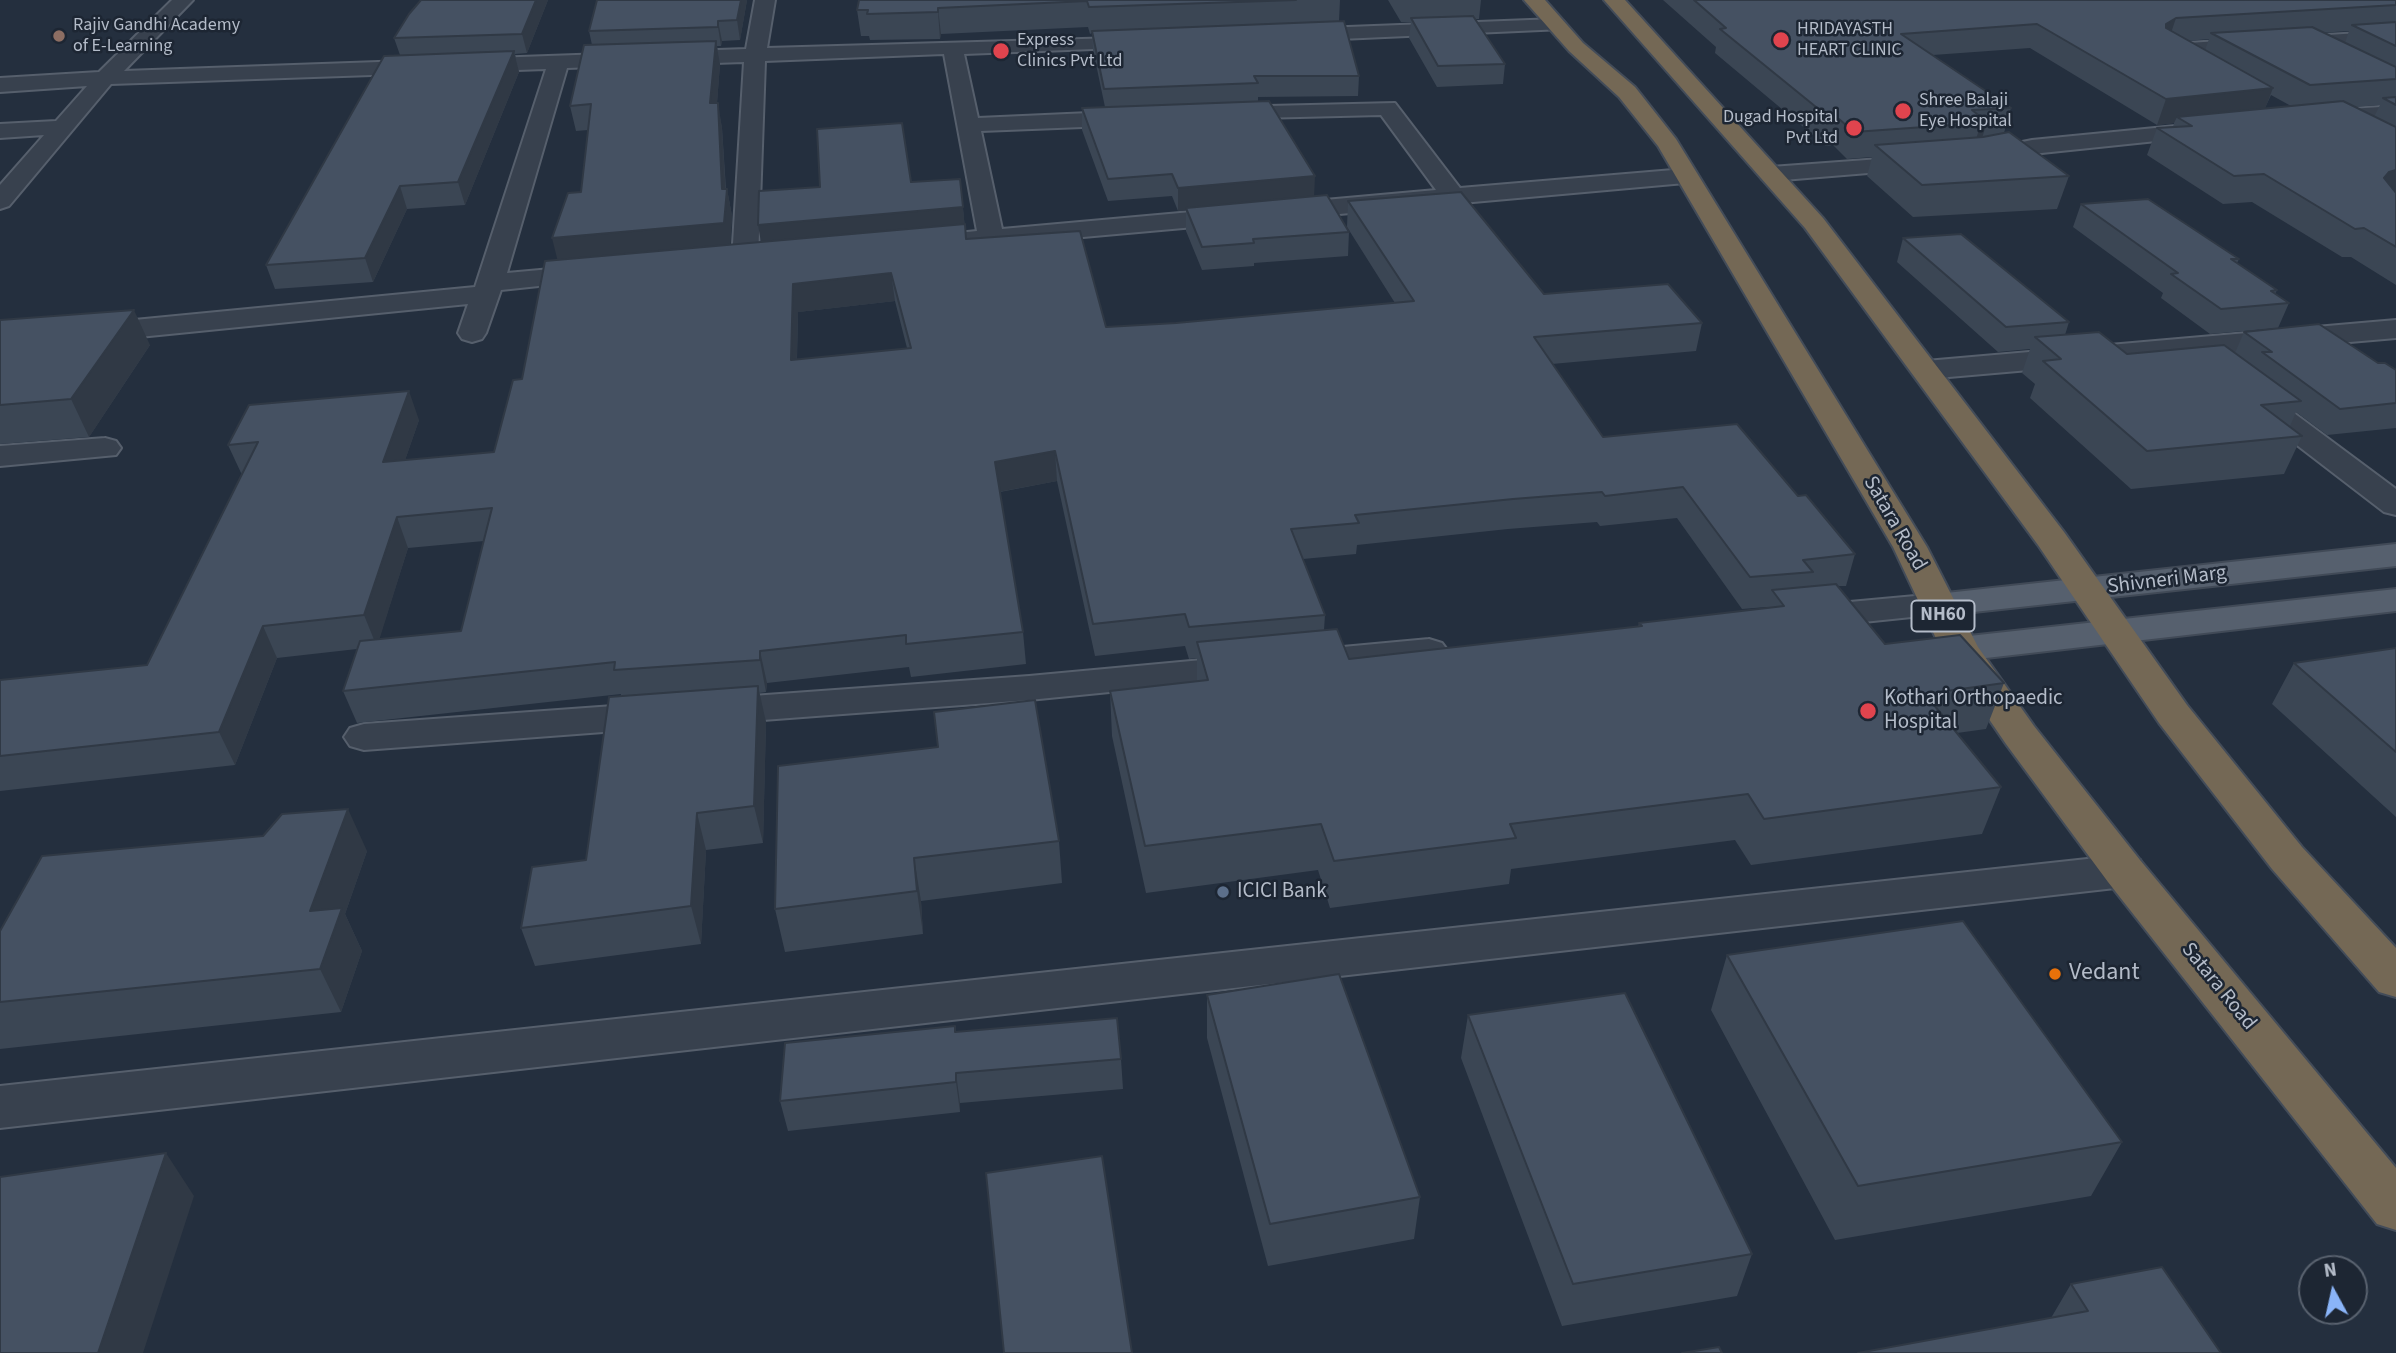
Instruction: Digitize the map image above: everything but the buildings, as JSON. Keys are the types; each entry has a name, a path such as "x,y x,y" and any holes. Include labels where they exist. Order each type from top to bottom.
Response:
{"highway":[{"path":"1614,0 1814,223 2052,539 2173,714 2287,858 2396,979"},
{"name":"Satara Road","path":"1545,13 1627,92 1668,144 1910,547 1960,649 2020,735 2124,871 2396,1207"}],"main road":[{"name":"Shivneri Marg","path":"1937,605 2086,591 2396,555"},
{"path":"1960,649 2396,600"}],"street":[{"path":"0,201 104,78 183,0"},
{"path":"745,260 755,56 765,0"},
{"path":"1269,36 1545,13"},
{"path":"2205,70 2169,50 2396,37"},
{"path":"0,85 104,78 1159,41"},
{"path":"2306,42 2340,59"},
{"path":"953,48 991,237"},
{"path":"472,333 558,63"},
{"path":"1203,115 1387,108 1453,196"},
{"path":"2295,120 2396,113"},
{"path":"968,125 1162,117"},
{"path":"2336,117 2372,138"},
{"path":"0,131 63,127"},
{"path":"1763,166 2032,148 2228,127"},
{"path":"0,171 27,169"},
{"path":"909,245 1685,176"},
{"path":"718,262 772,257"},
{"path":"0,342 624,271"},
{"path":"1926,370 2396,329"},
{"path":"2188,348 2396,505"},
{"path":"0,456 105,448"},
{"path":"1774,620 1937,605"},
{"path":"364,737 1029,688 1462,648"},
{"path":"0,1107 2124,871"}],"place":[{"name":"Rajiv Gandhi Academy of E-Learning","path":"59,36"},
{"name":"HRIDAYASTH HEART CLINIC","path":"1781,40"},
{"name":"Express Clinics Pvt Ltd","path":"1001,51"},
{"name":"Shree Balaji Eye Hospital","path":"1903,111"},
{"name":"Dugad Hospital Pvt Ltd","path":"1854,128"},
{"name":"Kothari Orthopaedic Hospital","path":"1868,711"},
{"name":"ICICI Bank","path":"1223,892"},
{"name":"Vedant","path":"2055,974"}]}
